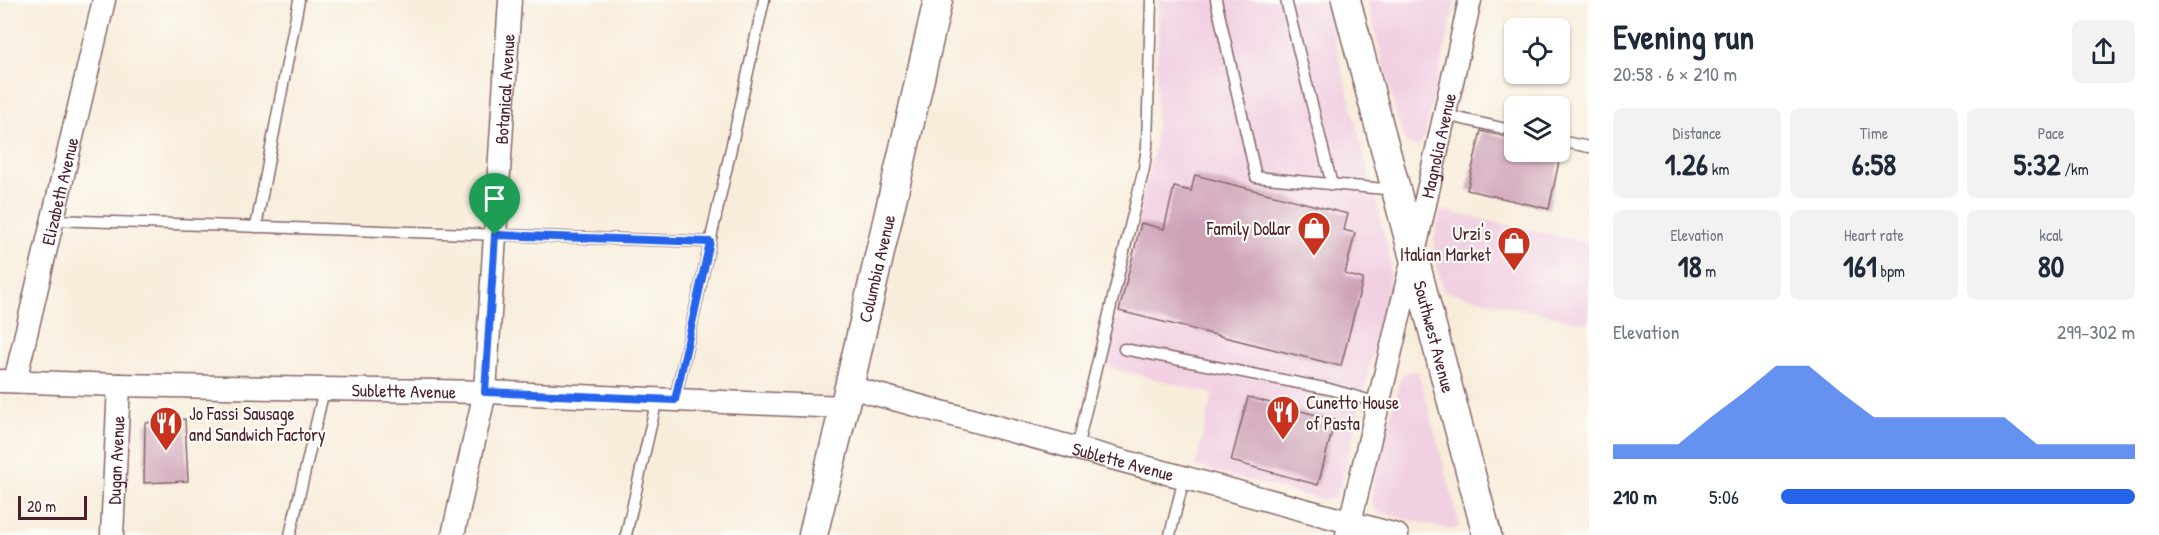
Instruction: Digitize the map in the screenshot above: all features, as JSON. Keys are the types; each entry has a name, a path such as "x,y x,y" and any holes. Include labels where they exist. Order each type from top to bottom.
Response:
{"street":[{"name":"Elizabeth Avenue","path":"7,381 52,220 104,0"},
{"name":"Botanical Avenue","path":"453,535 485,392 510,0"},
{"name":"Columbia Avenue","path":"813,535 938,0"},
{"name":"Southwest Avenue","path":"1346,0 1487,535"},
{"name":"Magnolia Avenue","path":"1349,529 1413,258 1470,0"},
{"name":"Sublette Avenue","path":"7,381 119,386 485,392 666,400 846,397 1077,448 1349,529 1397,535"},
{"name":"Dugan Avenue","path":"112,535 119,386"}],"lane":[{"path":"256,227 299,0"},
{"path":"626,535 710,242 764,0"},
{"path":"1077,448 1144,168 1147,147 1151,0"},
{"path":"1216,0 1256,177 1396,190"},
{"path":"1286,0 1332,184"},
{"path":"1444,116 1504,129"},
{"path":"1570,143 1589,147"},
{"path":"52,220 710,242"},
{"path":"1124,348 1329,389 1379,403"},
{"path":"290,535 324,390"},
{"path":"1170,535 1184,478"}],"shaded area":[{"path":"1159,0 1324,0 1390,263 1389,283 1341,487 1334,499 1322,500 1195,466 1213,394 1104,366 1155,145"},
{"path":"1367,0 1456,0 1424,139 1417,146 1407,144 1401,134"},
{"name":"Urzi's Italian Market","path":"1441,210 1589,243 1589,324 1443,291 1434,252 1434,240"},
{"path":"1409,371 1418,372 1421,381 1458,518 1459,527 1451,530 1377,512 1373,506 1371,494 1401,376"}],"building":[{"path":"1481,131 1504,136 1504,162 1559,162 1549,209 1467,190"},
{"path":"1195,175 1348,214 1344,230 1355,233 1345,274 1363,279 1341,366 1119,311 1141,223 1164,229 1174,187 1191,191"},
{"name":"Cunetto House of Pasta","path":"1248,397 1335,420 1318,485 1231,461"},
{"name":"Jo Fassi Sausage and Sandwich Factory","path":"185,419 188,481 144,483 145,423"}],"place":[{"name":"Family Dollar","path":"1314,257"},
{"name":"Urzi's Italian Market","path":"1514,272"},
{"name":"Cunetto House of Pasta","path":"1283,441"},
{"name":"Jo Fassi Sausage and Sandwich Factory","path":"166,452"}],"route":[{"path":"495,235 710,242 675,400 485,392 495,235"}]}
